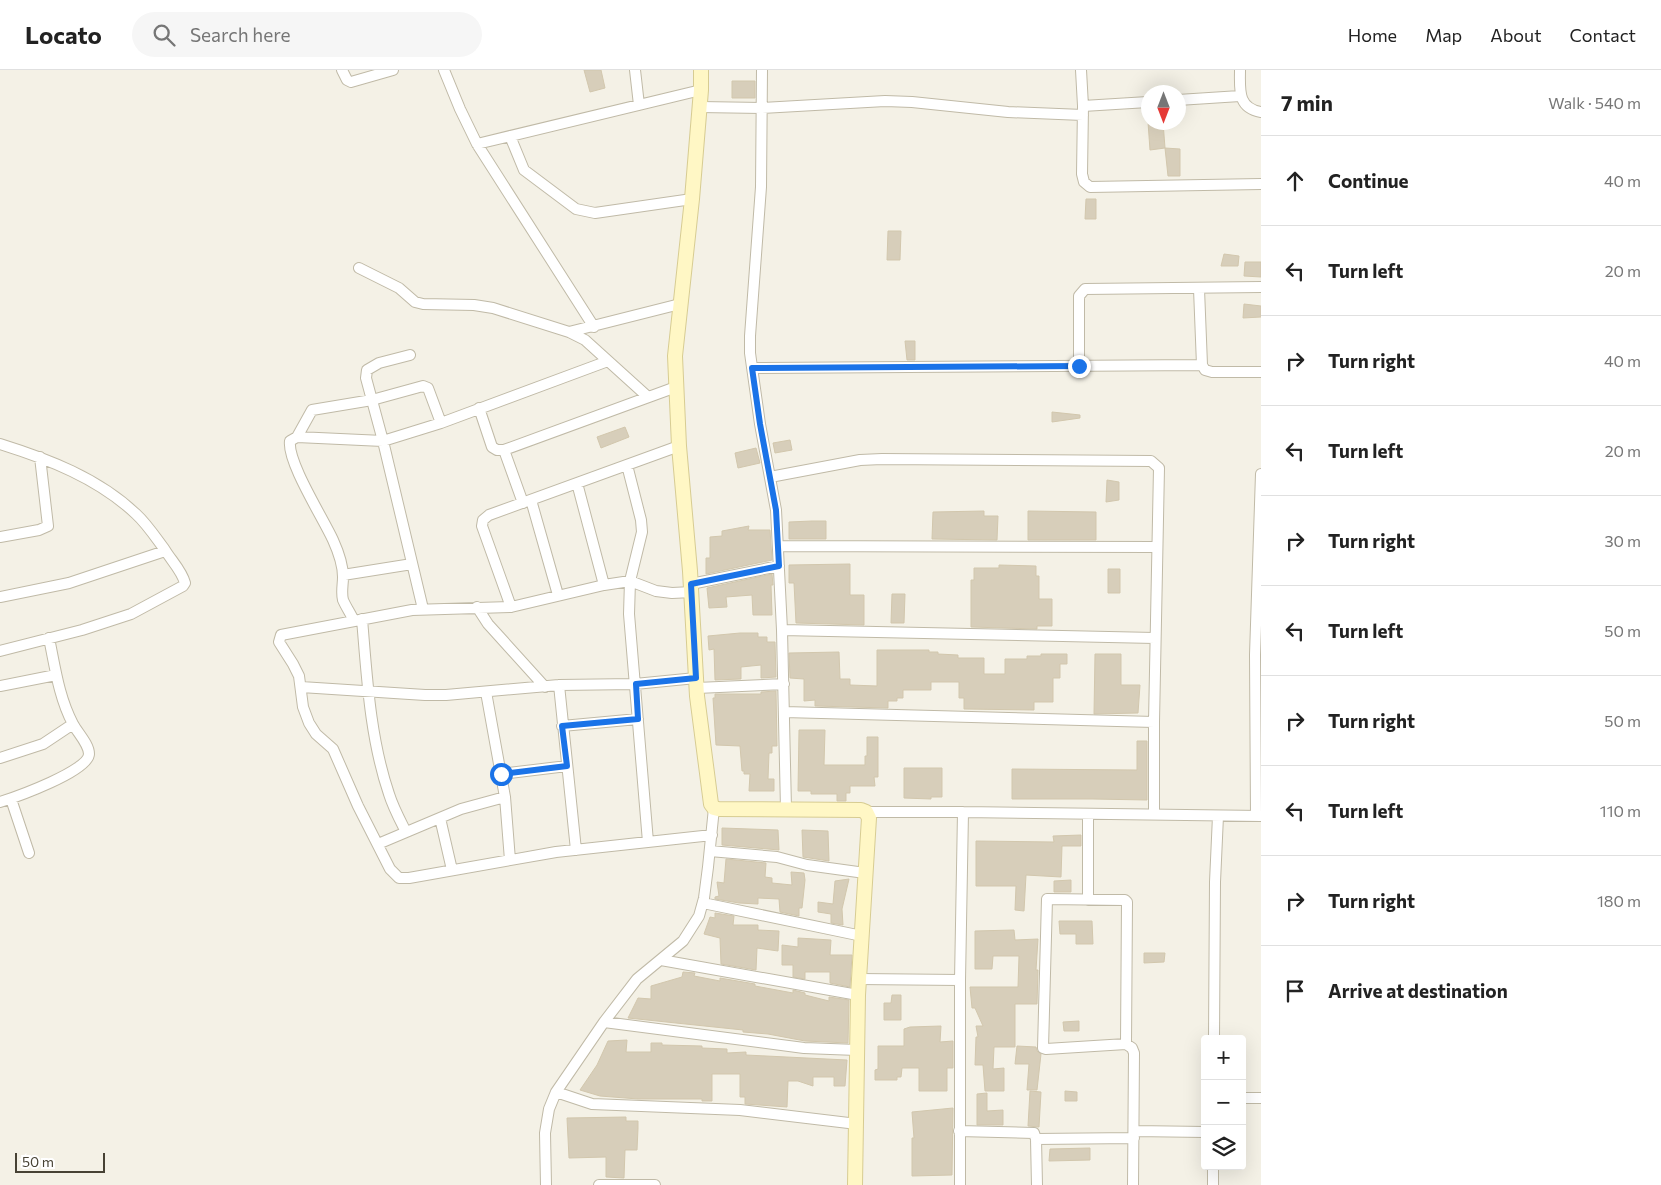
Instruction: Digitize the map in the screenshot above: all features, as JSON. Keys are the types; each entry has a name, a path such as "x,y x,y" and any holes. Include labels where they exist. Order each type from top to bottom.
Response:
{"street":[{"path":"342,70 347,80 355,82 393,70"},
{"path":"444,70 477,144 594,327"},
{"path":"635,70 639,105"},
{"path":"546,1185 546,1133 549,1109 556,1092 604,1022 637,979 683,941 699,916 703,903 714,808 711,804 696,683 691,588 679,446 675,356 692,199 700,107 701,70"},
{"path":"762,70 761,188 750,336 752,368 760,424 776,510 784,684 786,809"},
{"path":"1081,70 1083,110 1082,174 1084,182 1090,187 1261,184"},
{"path":"1240,70 1240,96 1248,107 1261,112"},
{"path":"477,144 701,90"},
{"path":"1186,99 1240,96"},
{"path":"700,107 762,108 885,101 1008,112 1083,110 1141,103"},
{"path":"510,136 524,170 576,208 585,212 595,213 692,199"},
{"path":"359,268 399,288 415,302 423,304 474,305 493,308 569,332 584,340 648,397"},
{"path":"1079,366 1079,296 1085,289 1261,287"},
{"path":"1199,289 1202,365 1204,370 1212,372 1261,372"},
{"path":"569,332 680,304"},
{"path":"410,355 379,363 367,370 366,378 423,609"},
{"path":"406,832 389,795 376,747 358,620 343,600 343,576 340,556 334,540 290,453 290,441 297,437 383,441 441,423 608,361"},
{"path":"752,368 1202,365"},
{"path":"297,437 312,410 372,400 423,386 428,388 441,423"},
{"path":"479,408 492,447 497,450 504,450 676,387"},
{"path":"0,444 40,456 100,487 136,514 184,579 183,586 131,614 82,630 0,651"},
{"path":"511,607 482,526 483,520 490,515 527,501 679,446"},
{"path":"504,450 527,501 558,596"},
{"path":"0,537 39,530 48,526 40,456"},
{"path":"770,477 860,460 882,459 1151,461 1159,468 1155,638 1154,815"},
{"path":"627,465 642,532 630,581 629,614 648,842"},
{"path":"714,808 860,810 866,812 1258,816 1261,474"},
{"path":"577,483 604,585"},
{"path":"778,546 1157,547"},
{"path":"0,597 69,583 165,551"},
{"path":"343,576 412,564"},
{"path":"712,835 576,850 400,878 390,869 358,806 333,749 316,734 309,723 303,707 299,676 294,664 279,642 281,635 423,609 511,607 604,585 630,581 656,591 672,593 779,566"},
{"path":"477,607 488,624 545,687"},
{"path":"782,630 1155,638"},
{"path":"0,802 38,788 81,766 87,761 90,754 65,708 49,638"},
{"path":"0,686 56,675"},
{"path":"300,687 425,695 559,686 696,683 784,684"},
{"path":"559,686 576,850"},
{"path":"486,692 505,796 510,860"},
{"path":"784,712 1154,722"},
{"path":"562,726 638,719"},
{"path":"0,755 43,744 73,724"},
{"path":"501,774 567,766"},
{"path":"378,844 461,809 505,796"},
{"path":"11,799 29,853"},
{"path":"855,1185 858,995 869,818 866,812"},
{"path":"960,1185 960,980 963,812"},
{"path":"1088,814 1088,900"},
{"path":"1214,1035 1218,816"},
{"path":"440,818 452,870"},
{"path":"710,851 777,857 807,865 866,873"},
{"path":"1126,1044 1128,904 1125,900 1049,898 1047,901 1044,1048 1046,1050 1126,1044 1132,1048 1134,1054 1133,1185"},
{"path":"703,903 862,936"},
{"path":"661,960 858,995"},
{"path":"859,979 960,980"},
{"path":"604,1022 804,1048 857,1050"},
{"path":"556,1092 592,1104 740,1110 857,1124"},
{"path":"1246,1098 1261,1098"},
{"path":"959,1131 1033,1132 1036,1139 1037,1185"},
{"path":"1036,1139 1201,1132"},
{"path":"1212,1185 1213,1170"},
{"path":"598,1185 655,1185"}],"building":[{"path":"584,70 601,70 605,88 590,92"},
{"path":"732,81 755,81 755,98 732,98"},
{"path":"1149,130 1164,130 1165,148 1150,150"},
{"path":"1165,148 1180,149 1180,176 1168,176"},
{"path":"1086,199 1096,199 1096,219 1085,219"},
{"path":"888,231 901,231 900,260 887,260"},
{"path":"1224,254 1239,256 1238,266 1221,266"},
{"path":"1245,262 1261,262 1261,277 1244,276"},
{"path":"1244,304 1261,306 1261,317 1243,318"},
{"path":"905,341 915,341 915,360 907,360"},
{"path":"1052,412 1080,415 1080,418 1052,422"},
{"path":"625,427 629,437 601,448 597,437"},
{"path":"790,440 792,450 775,453 773,443"},
{"path":"756,448 760,463 738,468 735,453"},
{"path":"1107,480 1119,482 1119,500 1106,502"},
{"path":"984,511 984,516 998,516 997,540 932,539 933,512"},
{"path":"1028,511 1096,512 1096,540 1028,540"},
{"path":"826,521 826,539 789,539 789,522"},
{"path":"749,526 748,530 770,530 772,560 706,574 706,558 710,558 710,537 722,536 722,531"},
{"path":"850,564 850,595 864,595 864,625 796,623 794,583 789,583 789,565"},
{"path":"999,565 1036,566 1036,576 1039,576 1039,599 1052,599 1052,626 1037,626 1037,629 971,627 971,580 974,580 974,568 999,568"},
{"path":"1108,569 1120,569 1120,593 1108,593"},
{"path":"772,574 772,615 753,615 752,595 726,597 727,607 709,608 707,588"},
{"path":"892,594 905,594 904,623 891,623"},
{"path":"758,633 758,637 767,637 767,642 775,642 776,677 761,678 761,665 741,667 741,679 715,680 714,649 709,650 708,636"},
{"path":"877,650 929,650 929,652 938,652 938,654 958,655 958,658 984,658 984,674 1005,674 1005,659 1027,659 1027,656 1041,656 1041,654 1067,654 1067,664 1060,664 1060,678 1053,678 1053,702 1034,702 1034,710 964,709 964,698 959,698 959,682 931,682 931,690 903,690 903,698 897,698 897,701 888,701 888,708 815,706 815,700 804,701 804,679 790,678 789,653 839,652 840,679 850,679 850,685 877,686"},
{"path":"1095,654 1121,654 1121,685 1140,685 1138,713 1094,714"},
{"path":"776,691 777,746 772,746 772,753 769,753 768,779 774,779 774,791 749,791 750,774 744,774 744,771 742,771 740,746 716,745 713,698 715,698 715,694 761,694 761,692"},
{"path":"799,730 825,730 824,765 865,765 867,737 878,737 878,777 874,777 875,786 850,786 850,793 846,793 846,801 837,801 837,794 811,794 811,791 798,791"},
{"path":"1137,741 1147,741 1147,800 1012,799 1012,769 1137,770"},
{"path":"904,768 942,768 942,797 931,797 931,799 904,798"},
{"path":"722,828 778,830 779,850 722,845"},
{"path":"802,830 828,831 829,861 803,857"},
{"path":"1081,835 1081,846 1062,846 1061,877 1026,875 1024,911 1015,910 1016,886 976,886 976,841 1054,842 1053,836"},
{"path":"726,859 766,863 765,877 772,878 772,883 792,885 791,872 804,873 802,908 799,908 799,916 780,912 779,899 758,898 758,904 715,899 715,897 719,896 717,882 724,883"},
{"path":"849,879 842,909 843,925 831,923 831,914 818,912 818,902 833,904 835,881"},
{"path":"1071,880 1071,892 1054,892 1054,881"},
{"path":"715,913 734,916 733,925 758,925 758,930 779,931 778,951 757,948 756,970 721,964 720,938 704,934 710,917 715,918"},
{"path":"1059,921 1092,921 1093,944 1076,944 1076,934 1060,934"},
{"path":"1014,930 1015,940 1038,939 1036,970 1038,970 1037,1004 1015,1004 1015,1047 994,1047 993,1069 1004,1068 1004,1091 985,1091 983,1065 975,1065 976,1037 978,1037 976,1026 983,1026 975,1008 972,1008 970,987 1018,987 1019,956 993,956 992,969 975,969 975,931"},
{"path":"798,938 831,940 830,955 852,955 850,987 830,983 830,972 805,972 805,979 793,977 793,965 782,965 782,945 798,947"},
{"path":"1144,953 1165,953 1164,962 1144,963"},
{"path":"683,972 695,973 694,976 720,981 720,978 793,993 793,990 829,1001 829,997 849,1000 848,1043 805,1041 768,1034 743,1032 743,1030 628,1018 638,998 651,999 651,986 682,977"},
{"path":"892,995 901,995 901,1020 884,1020 884,1003 891,1003"},
{"path":"1079,1021 1079,1031 1064,1031 1063,1022"},
{"path":"941,1026 940,1042 953,1041 953,1068 947,1068 947,1091 919,1091 919,1068 902,1068 901,1077 897,1077 897,1080 875,1080 875,1070 878,1069 878,1046 904,1046 904,1029 910,1027"},
{"path":"627,1040 626,1052 651,1052 651,1043 662,1043 662,1045 727,1049 727,1053 746,1052 746,1055 847,1060 845,1086 834,1086 834,1077 813,1077 813,1086 798,1081 788,1081 787,1107 745,1104 745,1097 740,1097 740,1074 712,1074 712,1101 702,1101 702,1099 638,1099 600,1096 580,1090 597,1065 608,1041"},
{"path":"1017,1046 1036,1047 1037,1051 1041,1054 1037,1090 1027,1090 1029,1064 1015,1064"},
{"path":"1030,1091 1041,1092 1039,1127 1028,1126"},
{"path":"1065,1091 1077,1092 1077,1101 1065,1101"},
{"path":"987,1093 987,1111 1003,1110 1003,1125 977,1125 977,1094"},
{"path":"953,1108 952,1175 912,1176 912,1138 914,1138 912,1112"},
{"path":"626,1117 626,1121 638,1121 638,1128 637,1150 625,1150 624,1178 606,1177 606,1157 569,1158 567,1118"},
{"path":"1090,1148 1090,1160 1049,1161 1050,1149"}],"route":[{"path":"501,774 567,766 562,726 638,719 636,684 696,678 691,584 779,566 776,510 752,368 1079,366"}]}
